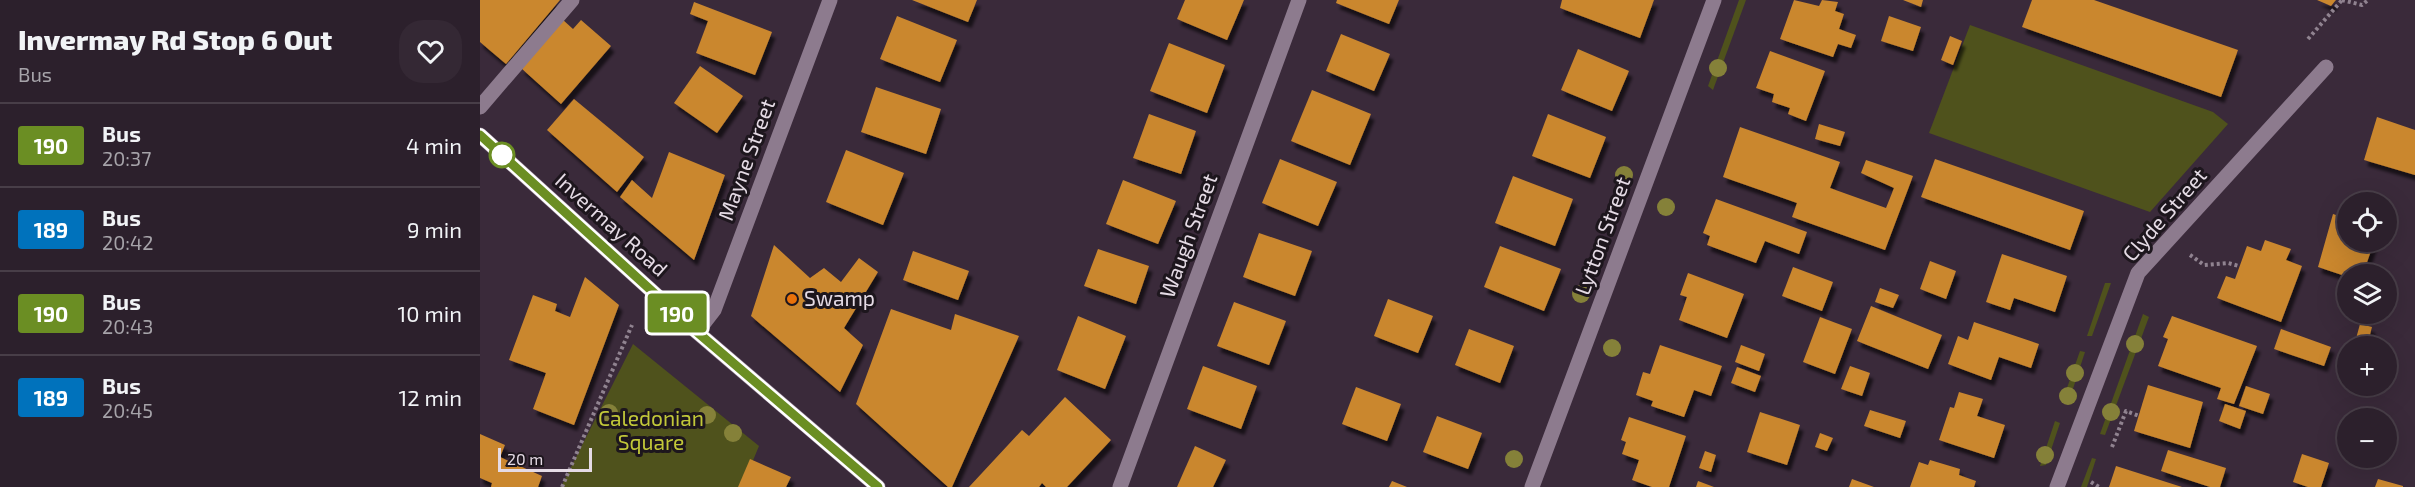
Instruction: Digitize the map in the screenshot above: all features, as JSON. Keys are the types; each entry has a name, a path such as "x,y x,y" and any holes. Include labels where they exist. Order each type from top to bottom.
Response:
{"street":[{"path":"480,107 572,0"},
{"name":"Mayne Street","path":"697,332 714,310 830,0"},
{"name":"Waugh Street","path":"1119,487 1299,0"},
{"name":"Lytton Street","path":"1532,487 1714,0"},
{"name":"Clyde Street","path":"2057,487 2138,273 2326,67"},
{"name":"Invermay Road","path":"480,135 697,332 878,487"}],"path":[{"path":"2308,39 2342,0 2362,5 2368,0"},
{"path":"2190,255 2204,265 2228,262 2239,266"},
{"path":"562,487 633,325"},
{"path":"2112,447 2126,411 2139,416"},
{"path":"2091,482 2099,487"}],"green space":[{"path":"1739,0 1746,0 1713,90 1708,86"},
{"path":"1970,25 2213,112 2228,124 2150,212 1929,133"},
{"path":"2105,283 2111,283 2092,336 2087,336"},
{"path":"2143,314 2149,317 2105,435 2100,434"},
{"name":"Caledonian Square","path":"633,344 759,446 742,487 561,487"},
{"path":"2080,351 2085,352 2068,404 2062,402"},
{"path":"2055,421 2060,423 2046,465 2040,466"},
{"path":"2092,458 2096,459 2087,487 2081,487"}],"building":[{"path":"480,0 560,0 506,64 480,42"},
{"path":"912,0 977,0 968,22"},
{"path":"1185,0 1244,0 1227,40 1177,19"},
{"path":"1337,0 1399,0 1389,24 1336,3"},
{"path":"1562,0 1654,0 1640,38 1560,8"},
{"path":"1794,0 1819,6 1822,0 1838,2 1835,11 1844,14 1839,29 1856,35 1851,48 1838,44 1833,57 1780,39"},
{"path":"1903,0 1923,0 1921,7"},
{"path":"2032,0 2094,0 2238,50 2221,97 2022,27"},
{"path":"2317,0 2336,0 2331,6"},
{"path":"694,2 772,32 755,75 696,53 708,21 690,14"},
{"path":"897,16 957,40 940,82 880,59"},
{"path":"1889,16 1921,27 1913,51 1881,41"},
{"path":"562,19 573,29 581,20 611,46 561,104 521,68"},
{"path":"1341,34 1390,54 1374,91 1326,71"},
{"path":"1950,36 1962,41 1953,65 1941,60"},
{"path":"1169,43 1225,65 1207,113 1150,91"},
{"path":"1578,49 1629,71 1612,111 1561,90"},
{"path":"1770,51 1825,71 1806,121 1788,114 1790,108 1772,102 1774,94 1756,88"},
{"path":"700,66 743,96 717,133 674,103"},
{"path":"876,87 941,109 926,154 861,132"},
{"path":"1312,90 1371,114 1350,165 1291,141"},
{"path":"574,99 644,157 617,192 547,130"},
{"path":"1149,114 1196,131 1181,174 1133,158"},
{"path":"1548,114 1606,137 1590,178 1532,156"},
{"path":"2377,117 2415,130 2415,175 2364,160"},
{"path":"1819,124 1845,132 1840,146 1815,139"},
{"path":"1740,127 1840,162 1830,188 1886,208 1894,188 1861,173 1866,160 1913,176 1885,250 1792,217 1797,203 1723,177"},
{"path":"846,150 904,173 883,225 826,202"},
{"path":"669,152 725,175 694,260 620,197 632,180 652,198"},
{"path":"1280,159 1337,182 1318,226 1262,203"},
{"path":"1935,159 2084,211 2070,250 1921,197"},
{"path":"1513,176 1573,199 1555,246 1495,223"},
{"path":"1123,180 1176,201 1158,244 1106,224"},
{"path":"1716,199 1807,232 1799,254 1765,241 1756,263 1707,245 1710,236 1703,233"},
{"path":"2333,214 2337,215 2337,252 2371,252 2366,264 2337,264 2337,273 2318,267"},
{"path":"1259,233 1312,251 1295,296 1243,277"},
{"path":"2265,240 2291,249 2286,260 2302,266 2281,322 2217,298 2226,276 2235,279 2247,246 2261,251"},
{"path":"774,245 810,278 824,268 841,282 859,258 878,272 844,328 863,345 840,392 751,316"},
{"path":"1500,246 1561,269 1544,311 1484,287"},
{"path":"1098,249 1149,266 1136,304 1084,286"},
{"path":"913,251 969,271 958,300 903,280"},
{"path":"2002,254 2067,276 2055,312 2014,298 2010,310 1986,302"},
{"path":"1930,261 1956,271 1946,299 1920,289"},
{"path":"1793,267 1833,282 1822,311 1782,296"},
{"path":"1688,273 1744,294 1727,338 1679,320 1687,297 1680,295"},
{"path":"585,277 619,305 574,425 533,409 546,373 509,360 533,295 557,304 555,311 570,317"},
{"path":"1880,288 1899,295 1893,308 1875,302"},
{"path":"1388,299 1433,316 1418,353 1374,336"},
{"path":"1234,302 1286,321 1269,365 1217,346"},
{"path":"1871,306 1942,335 1928,369 1857,341"},
{"path":"891,309 951,330 955,314 1019,336 952,487 948,487 856,404"},
{"path":"1078,316 1126,336 1105,389 1057,370"},
{"path":"2172,316 2257,346 2234,404 2217,399 2221,388 2158,366 2168,339 2163,337"},
{"path":"1820,317 1852,329 1835,374 1803,362"},
{"path":"1974,322 2039,344 2031,368 1999,357 1991,380 1948,364 1958,336 1968,340"},
{"path":"2360,324 2372,327 2370,336 2357,336"},
{"path":"1469,329 1514,346 1500,383 1455,365"},
{"path":"2281,329 2331,347 2324,366 2274,349"},
{"path":"1660,345 1722,366 1711,396 1694,390 1684,417 1651,406 1653,401 1636,395 1643,372 1650,374"},
{"path":"1741,345 1765,354 1759,371 1735,362"},
{"path":"1203,366 1257,386 1241,429 1187,409"},
{"path":"1850,366 1870,373 1862,396 1841,389"},
{"path":"1737,367 1761,376 1755,392 1731,383"},
{"path":"2148,385 2203,402 2190,448 2134,431"},
{"path":"2246,386 2270,394 2263,414 2239,406"},
{"path":"1356,387 1401,404 1387,441 1342,424"},
{"path":"1959,392 1983,399 1977,416 2005,425 1994,458 1939,440 1950,407 1954,408"},
{"path":"1065,397 1111,440 1067,487 1046,487 1042,483 1039,487 969,487 1022,430 1029,436"},
{"path":"2225,404 2246,411 2240,429 2219,421"},
{"path":"1870,410 1906,421 1900,438 1864,426"},
{"path":"1760,412 1800,425 1787,465 1747,452"},
{"path":"1437,416 1482,433 1468,469 1423,452"},
{"path":"1629,417 1686,436 1669,487 1652,487 1632,480 1639,460 1622,454 1626,442 1621,440"},
{"path":"1820,433 1833,438 1827,451 1815,447"},
{"path":"480,434 505,445 500,457 542,476 538,487 491,487 492,483 480,478"},
{"path":"1195,446 1226,460 1213,487 1177,487"},
{"path":"2168,450 2226,468 2220,487 2210,487 2161,471"},
{"path":"1705,451 1716,455 1711,472 1699,468"},
{"path":"2302,454 2329,463 2321,487 2308,487 2293,482"},
{"path":"750,459 791,477 786,487 738,487"},
{"path":"1930,460 1960,469 1959,475 1976,481 1974,487 1910,487 1919,462 1928,465"},
{"path":"2116,466 2182,487 2109,487"},
{"path":"1852,479 1874,487 1849,487"},
{"path":"2378,479 2403,486 2403,487 2375,487"},
{"path":"1392,481 1407,487 1389,487"},
{"path":"1698,481 1714,487 1696,487"}],"bus line":[{"name":"190","path":"480,135 697,332 878,487"}],"place":[{"name":"Swamp","path":"792,299"}]}
